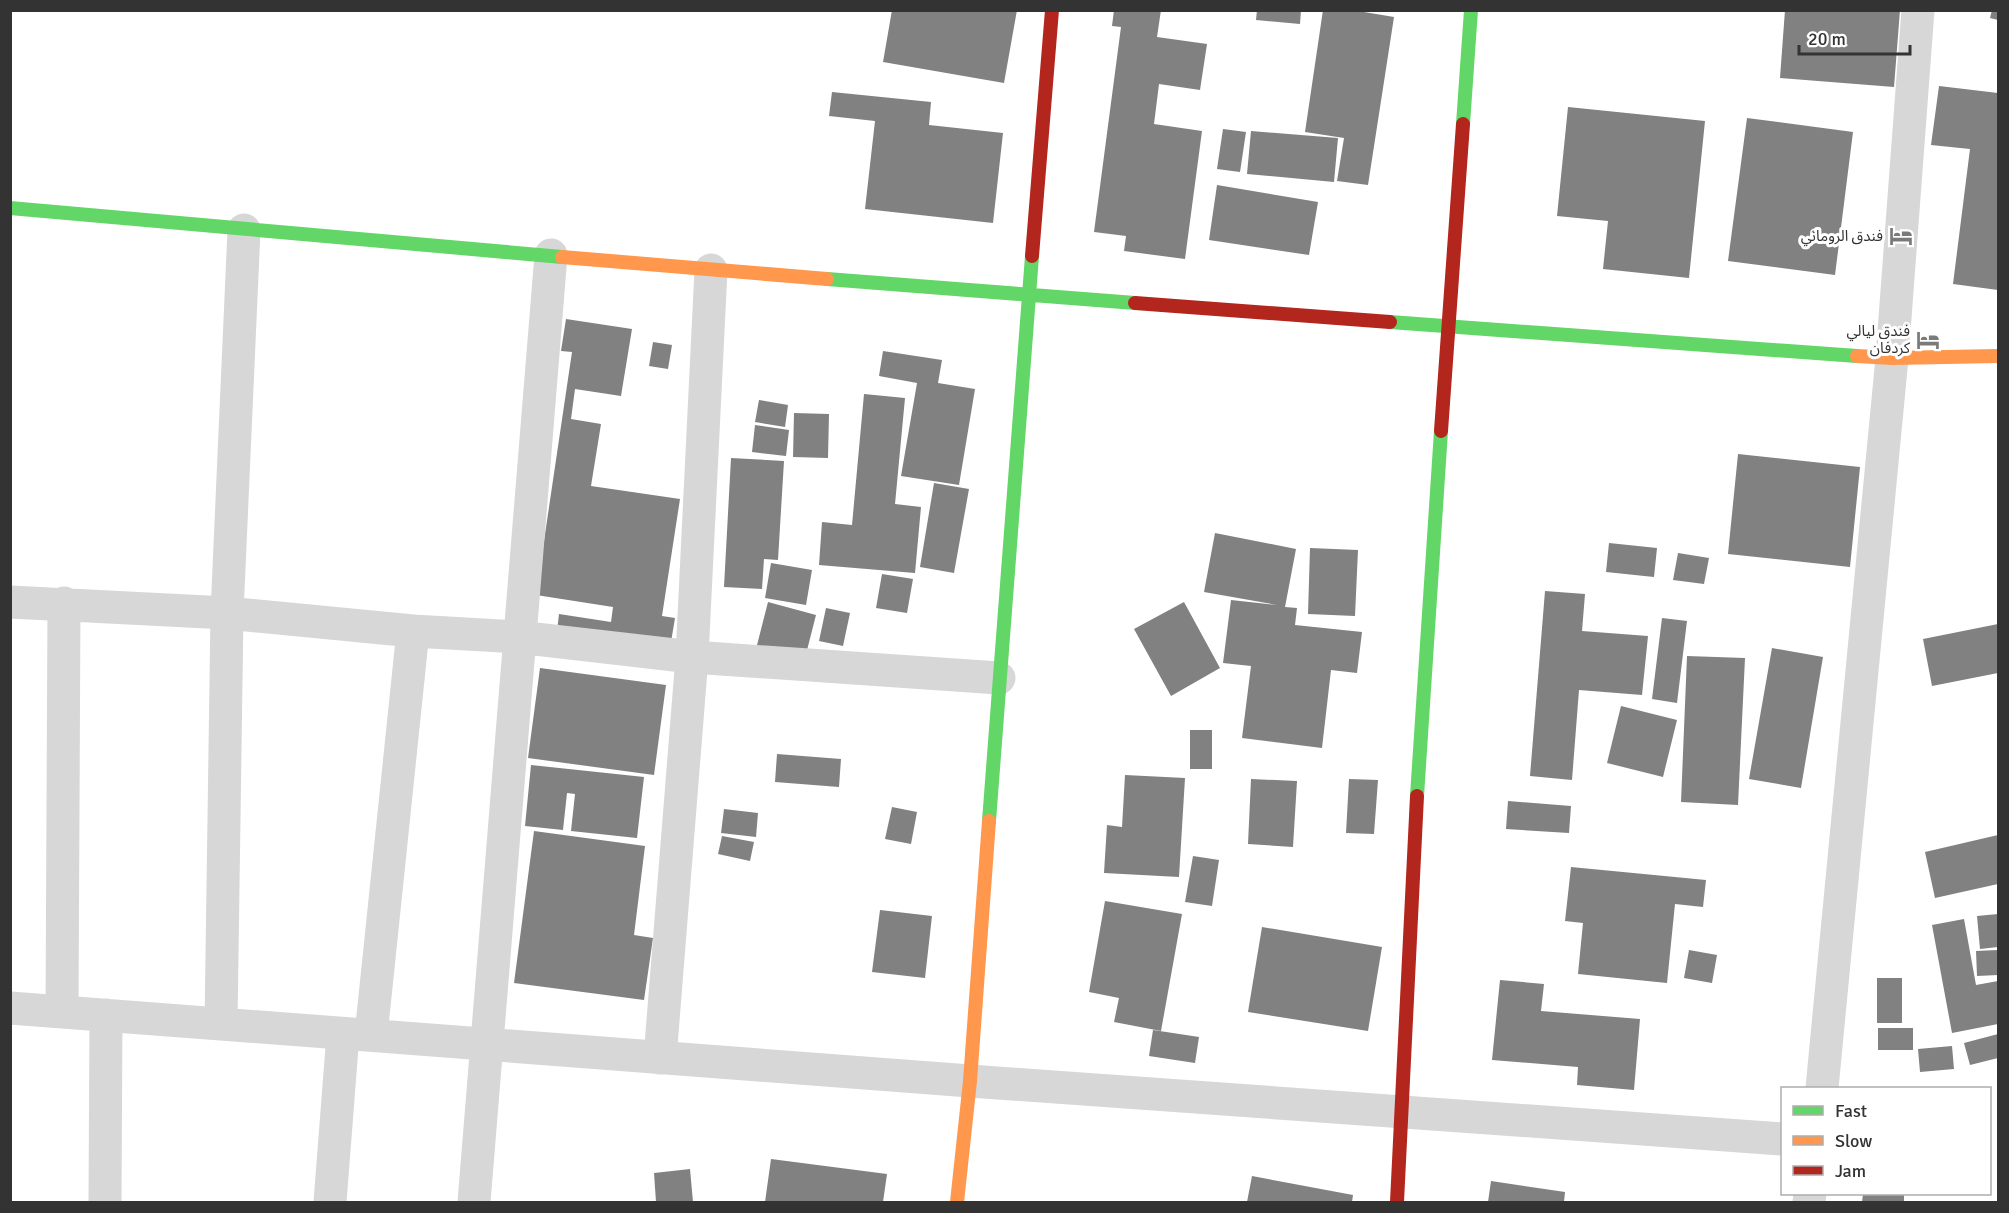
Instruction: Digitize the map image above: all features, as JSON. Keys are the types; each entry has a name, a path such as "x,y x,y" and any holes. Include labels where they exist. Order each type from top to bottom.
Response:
{"street":[{"path":"957,1203 970,1081 999,678 1052,10"},
{"path":"1397,1203 1419,741 1471,10"},
{"path":"1822,1087 1892,358 1918,10"},
{"path":"10,208 711,270 1449,327 1892,358 1998,356"},
{"path":"221,1024 227,613 244,230"},
{"path":"474,1203 518,637 551,255"},
{"path":"660,1058 692,657 711,270"},
{"path":"10,602 227,613 413,632 518,637 692,657 999,678"},
{"path":"62,1012 64,603"},
{"path":"330,1203 357,1035 413,632"},
{"path":"10,1008 970,1081 1781,1138"},
{"path":"105,1203 106,1016"}],"building":[{"path":"892,10 1017,10 1004,83 883,62"},
{"path":"1114,10 1161,10 1157,37 1207,44 1200,90 1159,84 1154,124 1202,131 1185,259 1124,251 1126,236 1094,232 1121,27 1112,26"},
{"path":"1257,10 1301,10 1300,24 1256,20"},
{"path":"1323,10 1352,10 1394,17 1368,185 1337,181 1344,138 1305,132"},
{"path":"1785,10 1900,10 1894,87 1780,78"},
{"path":"1992,10 1998,10 1998,20 1990,18"},
{"path":"1939,86 1998,93 1998,290 1953,284 1970,149 1931,145"},
{"path":"832,92 931,102 929,125 1003,133 993,223 865,209 875,121 829,116"},
{"path":"1568,107 1705,121 1689,278 1603,269 1608,221 1557,216"},
{"path":"1747,118 1853,132 1835,275 1728,261"},
{"path":"1223,129 1246,132 1240,172 1217,169"},
{"path":"1251,131 1338,138 1334,182 1247,174"},
{"path":"1217,185 1318,202 1309,255 1209,240"},
{"path":"566,319 632,329 621,396 575,389 571,419 601,424 591,486 680,499 662,616 675,618 670,648 557,631 559,614 611,622 613,607 536,595 572,352 561,351"},
{"path":"653,342 672,345 668,369 649,366"},
{"path":"883,351 942,360 938,383 975,389 959,485 901,476 917,383 879,376"},
{"path":"864,394 905,398 895,504 921,507 915,573 819,565 822,522 852,525"},
{"path":"759,400 788,405 785,427 755,422"},
{"path":"794,413 829,414 828,458 793,457"},
{"path":"755,425 789,430 786,456 752,452"},
{"path":"1738,454 1860,467 1850,567 1728,554"},
{"path":"731,458 784,461 778,560 764,559 762,589 724,587"},
{"path":"934,483 969,489 954,573 920,567"},
{"path":"1215,533 1296,549 1285,607 1297,608 1295,625 1362,632 1357,673 1331,670 1322,748 1242,738 1251,666 1223,663 1231,600 1277,605 1204,592"},
{"path":"1609,543 1657,548 1654,577 1606,572"},
{"path":"1310,548 1358,550 1355,616 1308,614"},
{"path":"1678,553 1709,558 1704,584 1673,580"},
{"path":"771,563 812,570 806,605 765,598"},
{"path":"882,574 913,579 907,613 876,608"},
{"path":"1545,591 1585,594 1582,631 1648,636 1642,695 1579,690 1572,780 1530,776"},
{"path":"768,602 816,615 804,662 756,649"},
{"path":"1184,602 1220,668 1171,696 1134,629"},
{"path":"826,608 850,613 843,646 819,641"},
{"path":"1662,618 1687,621 1677,703 1652,699"},
{"path":"1998,624 1998,673 1932,686 1923,639"},
{"path":"1772,648 1823,657 1801,788 1749,779"},
{"path":"1687,656 1745,658 1738,805 1681,802"},
{"path":"540,668 666,685 654,775 528,758"},
{"path":"1621,706 1677,720 1663,777 1607,763"},
{"path":"1190,730 1212,730 1212,769 1190,769"},
{"path":"777,754 841,759 839,787 775,782"},
{"path":"531,765 644,777 637,838 571,831 575,794 567,793 563,830 525,826"},
{"path":"1125,775 1185,778 1179,877 1104,873 1107,825 1122,827"},
{"path":"1251,779 1297,781 1293,847 1248,844"},
{"path":"1349,779 1378,780 1374,834 1346,833"},
{"path":"1508,801 1571,806 1569,833 1506,829"},
{"path":"892,807 917,812 911,844 885,839"},
{"path":"724,809 758,813 756,837 721,833"},
{"path":"534,831 645,846 634,935 653,938 644,1000 514,983"},
{"path":"1998,835 1998,884 1935,898 1925,852"},
{"path":"722,836 754,842 750,861 718,854"},
{"path":"1193,856 1219,860 1212,906 1185,902"},
{"path":"1571,867 1706,880 1703,907 1675,904 1667,983 1578,974 1583,923 1565,921"},
{"path":"1105,901 1182,914 1161,1031 1114,1022 1119,998 1089,992"},
{"path":"880,910 932,916 925,978 872,972"},
{"path":"1998,914 1998,947 1980,949 1977,916"},
{"path":"1964,919 1976,985 1998,981 1998,1024 1952,1033 1932,925"},
{"path":"1262,927 1382,947 1368,1031 1248,1012"},
{"path":"1689,950 1717,955 1712,983 1684,978"},
{"path":"1998,950 1998,975 1977,976 1976,951"},
{"path":"1877,978 1902,978 1902,1023 1877,1023"},
{"path":"1500,980 1544,984 1541,1011 1640,1019 1634,1090 1577,1085 1578,1067 1492,1060"},
{"path":"1878,1028 1913,1028 1913,1050 1878,1050"},
{"path":"1153,1030 1199,1037 1195,1063 1149,1056"},
{"path":"1998,1034 1998,1058 1970,1065 1964,1043"},
{"path":"1952,1046 1954,1069 1920,1072 1918,1049"},
{"path":"771,1159 887,1174 883,1202 765,1202"},
{"path":"690,1169 693,1202 656,1202 654,1173"},
{"path":"1252,1176 1353,1195 1352,1202 1247,1202"},
{"path":"1491,1181 1565,1192 1564,1202 1488,1202"},
{"path":"1863,1195 1904,1195 1904,1202 1862,1202"}],"traffic: fast":[{"path":"1463,124 1471,10"},
{"path":"10,208 562,257"},
{"path":"989,821 1032,256"},
{"path":"827,279 1135,303"},
{"path":"1390,322 1857,356"},
{"path":"1417,796 1441,431"}],"traffic: slow":[{"path":"562,257 827,279"},
{"path":"1857,356 1892,358 1998,356"},
{"path":"957,1202 970,1081 989,821"}],"traffic: jam":[{"path":"1032,256 1052,10"},
{"path":"1441,431 1463,124"},
{"path":"1135,303 1390,322"},
{"path":"1397,1202 1417,796"}],"place":[{"name":"فندق الروماني","path":"1901,236"},
{"name":"فندق ليالي كردفان","path":"1928,340"}]}
